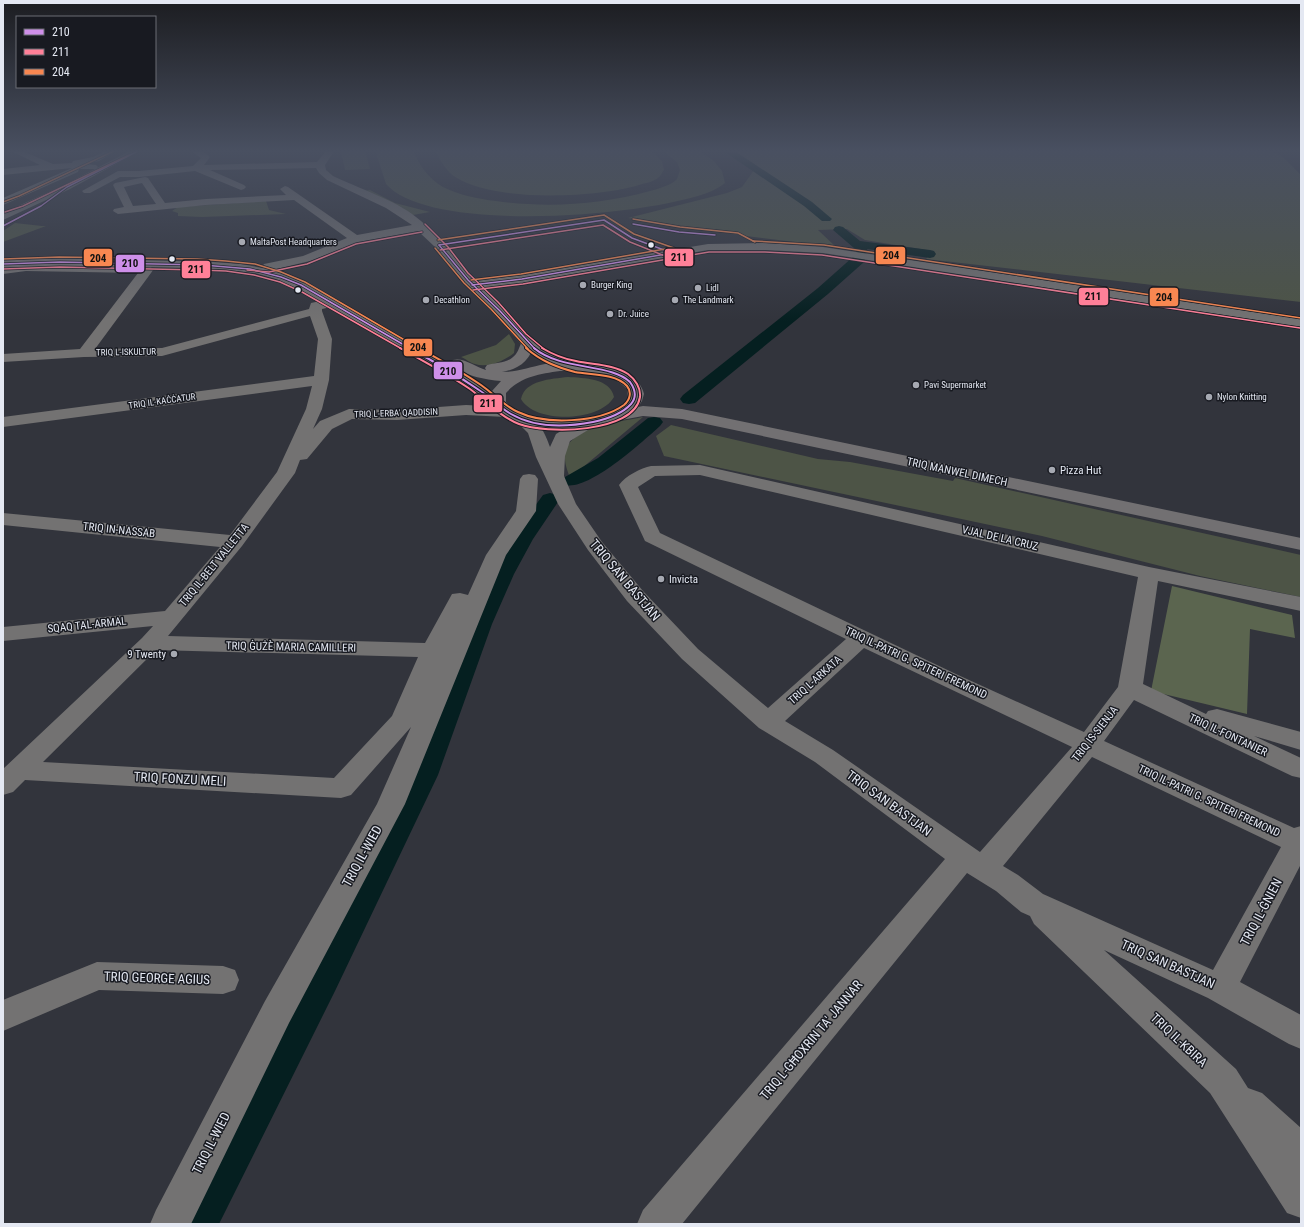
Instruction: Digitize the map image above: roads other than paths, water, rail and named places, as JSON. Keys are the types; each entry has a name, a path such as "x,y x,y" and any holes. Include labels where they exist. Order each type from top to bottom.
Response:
{"highway":[{"path":"3,217 24,207"},
{"path":"3,226 39,207"},
{"path":"3,254 47,257 131,259 268,267 289,270 471,371 500,377 520,376"},
{"path":"3,264 40,261 213,266 255,270 284,278 330,302 474,386 502,408 523,420 543,424 565,425 587,423 611,417 625,410 633,402 636,394 634,386"},
{"path":"458,363 475,368 510,366 521,359 532,347"},
{"name":"TRIQ MANWEL DIMECH","path":"520,376 534,371 554,367 576,367 611,372 625,378 634,386 657,399 685,406 1301,533"},
{"path":"502,408 498,393 505,384 520,376"},
{"name":"TRIQ MANWEL DIMECH","path":"611,417 643,411 682,414 1301,544"}],"street":[{"path":"118,211 151,207"},
{"path":"310,207 355,239"},
{"path":"392,207 412,219 421,227 452,259 455,265 472,285 496,308 532,347 552,359 576,367"},
{"path":"268,267 306,259 355,239 421,227"},
{"path":"472,285 522,279 708,247 788,247 823,250 1301,323"},
{"path":"3,270 26,267 147,270 84,353"},
{"path":"315,311 316,306 330,302"},
{"name":"TRIQ L-ISKULTUR","path":"3,358 84,353 162,352 315,311"},
{"name":"TRIQ IL-BELT VALLETTA","path":"11,778 150,643 235,542 286,473 314,410 322,380 325,339 315,311"},
{"path":"532,347 538,361 534,371"},
{"name":"TRIQ IL-KAĊĊATUR","path":"3,422 322,380"},
{"name":"TRIQ L-ERBA' QADDISIN","path":"286,473 326,425 349,414 397,415 502,408"},
{"name":"TRIQ SAN BASTJAN","path":"523,420 536,431 545,457 542,478"},
{"name":"TRIQ SAN BASTJAN","path":"542,478 556,456 562,438 587,423"},
{"name":"VJAL DE LA CRUZ","path":"700,470 1149,572 1301,604"},
{"name":"TRIQ IL-PATRI G. SPITERI FREMOND","path":"700,470 651,471 628,485 652,537 1089,744 1300,841"},
{"name":"TRIQ SAN BASTJAN","path":"542,478 567,504 595,546 635,596 690,654 768,722 824,756 973,863 1007,883 1032,903 1220,988 1301,1033"},
{"name":"TRIQ IL-WIED","path":"170,1224 277,1012 391,804 496,555 526,511 542,478"},
{"name":"TRIQ IN-NASSAB","path":"3,519 235,542"},
{"name":"TRIQ IS-SIENJA","path":"973,863 1089,744 1130,688 1149,572"},
{"path":"432,650 460,599"},
{"name":"SQAQ TAL-ARMAL","path":"3,634 171,617"},
{"name":"TRIQ L-ARKATA","path":"768,722 862,637"},
{"name":"TRIQ ĠUŻÈ MARIA CAMILLERI","path":"150,643 432,650"},
{"name":"TRIQ FONZU MELI","path":"11,778 341,788 403,720 432,650"},
{"name":"TRIQ IL-FONTANIER","path":"1130,688 1301,769"},
{"name":"TRIQ IL-FONTANIER","path":"1156,700 1301,741"},
{"name":"TRIQ IL-ĠNIEN","path":"1220,988 1300,841"},
{"name":"TRIQ L-GĦOXRIN TA' JANNAR","path":"657,1224 973,863"},
{"name":"TRIQ IL-KBIRA","path":"1032,903 1223,1082 1301,1199"},
{"name":"TRIQ GEORGE AGIUS","path":"3,1016 97,976 223,980"},
{"path":"1223,1082 1301,1153"}],"waterway":[{"path":"812,207 826,219"},
{"path":"839,230 859,246 862,251"},
{"path":"857,244 930,254"},
{"path":"689,399 823,291 859,259"},
{"path":"572,481 605,462 654,422"},
{"path":"196,1224 322,980 423,775 480,624 503,574 522,539 550,499"}],"place":[{"name":"MaltaPost Headquarters","path":"242,242"},
{"name":"Burger King","path":"583,285"},
{"name":"Lidl","path":"698,288"},
{"name":"Decathlon","path":"426,300"},
{"name":"The Landmark","path":"675,300"},
{"name":"Dr. Juice","path":"610,314"},
{"name":"Pavi Supermarket","path":"916,385"},
{"name":"Nylon Knitting","path":"1209,397"},
{"name":"Pizza Hut","path":"1052,470"},
{"name":"Invicta","path":"661,579"},
{"name":"9 Twenty","path":"174,654"}]}
